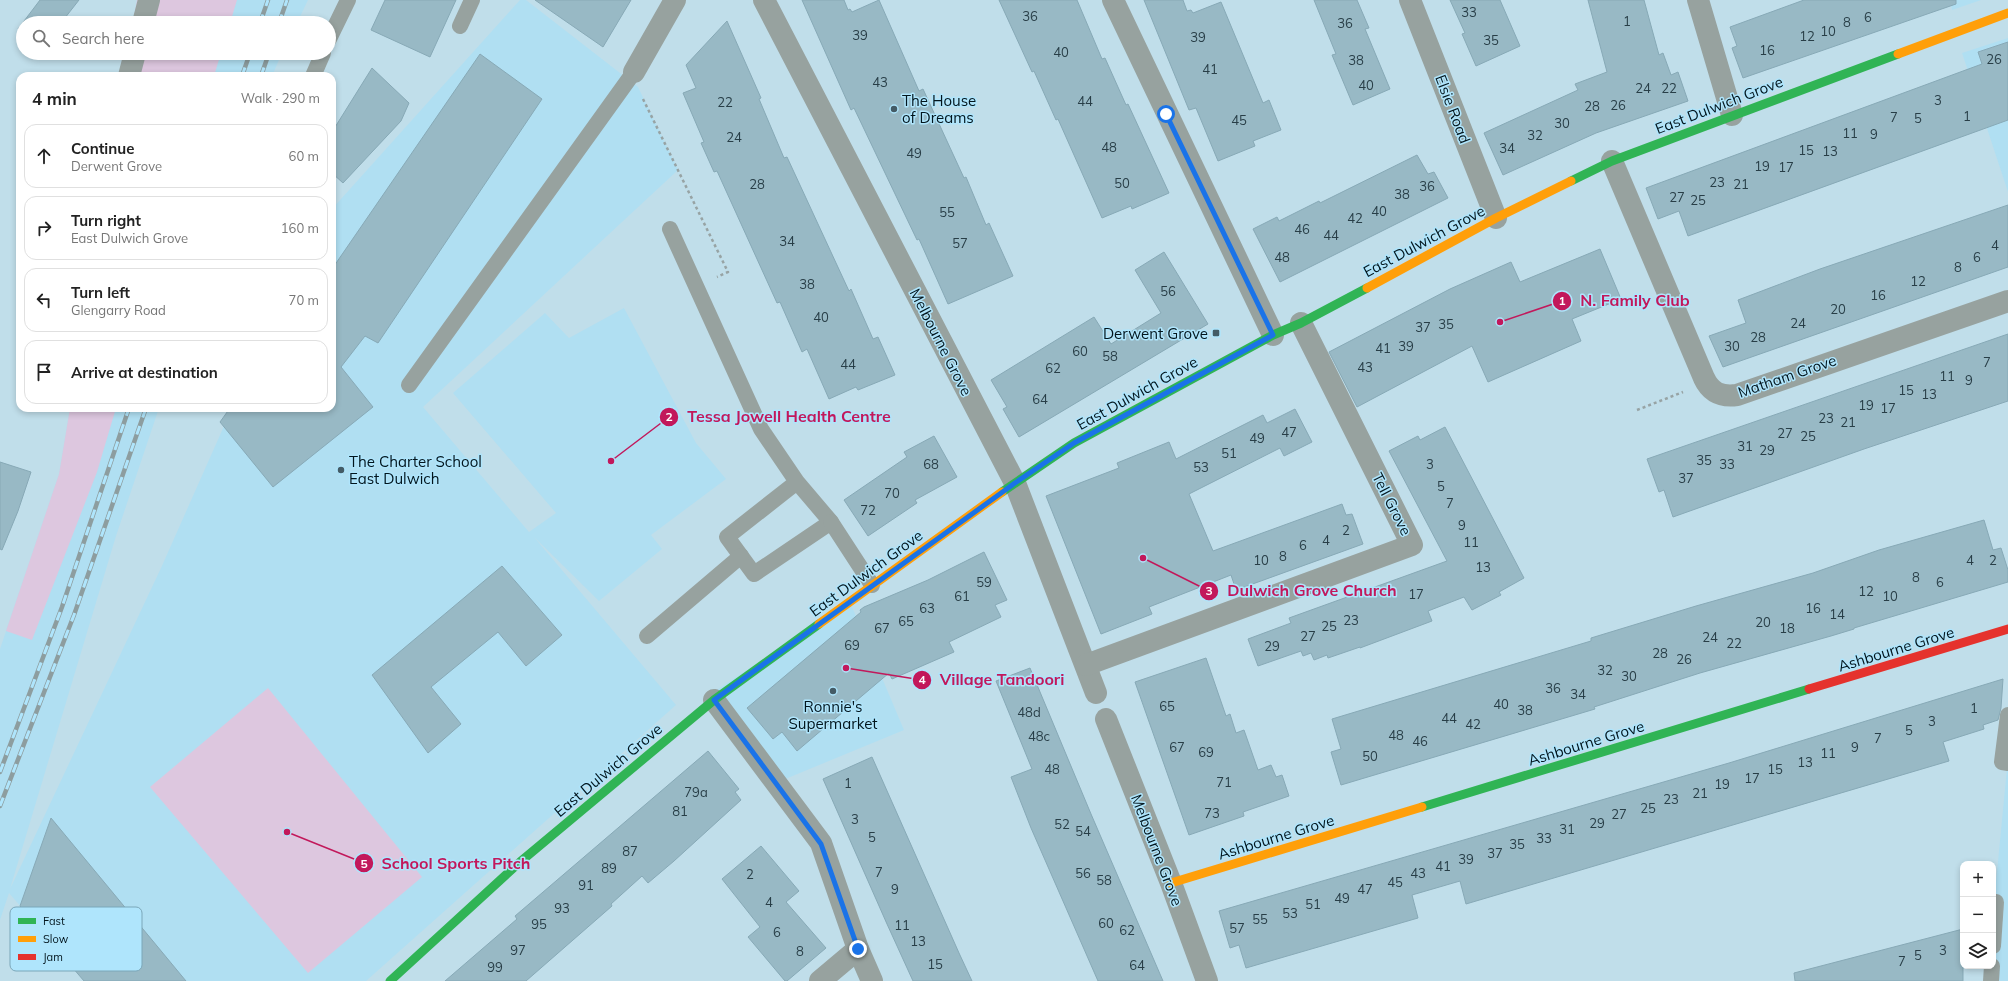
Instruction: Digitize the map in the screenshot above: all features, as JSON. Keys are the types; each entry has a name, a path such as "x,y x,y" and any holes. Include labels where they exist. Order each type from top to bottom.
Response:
{"main road":[{"name":"East Dulwich Grove","path":"390,981 520,862 714,700 872,585 1015,483 1074,443 1273,335 1301,323 1496,218 1612,162 1732,115 2008,14"},
{"name":"Ashbourne Grove","path":"1171,883 2008,629"}],"street":[{"path":"145,16 149,0"},
{"path":"633,74 675,0"},
{"name":"Melbourne Grove","path":"764,0 1015,483 1096,694"},
{"path":"1112,0 1273,335"},
{"name":"Elsie Road","path":"1410,0 1496,218"},
{"path":"1698,0 1732,115"},
{"path":"130,72 133,60"},
{"path":"1612,162 1706,384"},
{"name":"Matham Grove","path":"1706,384 1716,394 1726,396 1737,394 2008,301"},
{"name":"Tell Grove","path":"1086,665 1412,545 1301,323"},
{"path":"714,700 821,844 858,949 872,981"},
{"name":"Melbourne Grove","path":"1106,719 1171,883 1207,981"},
{"path":"820,981 858,949"}],"lane":[{"path":"336,25 348,0"},
{"path":"460,26 472,0"},
{"path":"316,72 320,60"},
{"path":"409,385 633,74"},
{"path":"670,229 761,429 797,482 831,522 872,585"},
{"path":"797,482 727,537 754,574 831,522"},
{"path":"647,636 741,556"},
{"path":"2008,715 2002,762 2008,763"},
{"path":"1991,981 1992,969"}],"path":[{"path":"633,74 728,272 697,287"},
{"path":"1637,410 1706,384"}],"shaded area":[{"path":"137,0 308,0 300,16 134,16"},
{"path":"137,0 237,0 232,16 134,16"},
{"name":"The Charter School East Dulwich","path":"520,0 526,0 638,87 678,170 423,407 529,532 556,513 453,393 545,313 569,338 624,308 696,443 726,479 651,535 662,549 599,601 534,537 676,705 366,981 85,981 76,971 142,971 142,907 21,907 9,893 0,920 0,649 59,474 69,412 158,412 116,536 10,889 161,568 230,412 336,412 336,205"},
{"path":"1950,0 1981,0 1952,10"},
{"path":"2008,38 2008,192 1962,53"},
{"path":"127,60 279,60 274,72 126,72"},
{"path":"127,60 219,60 215,72 126,72"},
{"path":"69,412 115,412 97,472 32,640 6,631 59,474"},
{"path":"850,602 904,730 778,782 709,695"},
{"path":"268,688 422,877 308,973 150,787"},
{"path":"2008,758 2008,981 1987,981 1992,969 1996,969 1996,882"}],"building":[{"path":"40,0 79,0 66,16 28,16"},
{"path":"385,0 456,0 430,57 371,30"},
{"path":"535,0 631,0 603,47"},
{"path":"802,0 844,0 848,10 850,9 852,12 879,0 919,91 923,89 964,178 966,177 986,225 989,223 1013,276 948,304 919,239 917,240 854,108 851,110"},
{"path":"999,0 1077,0 1102,59 1105,58 1126,105 1128,104 1169,193 1132,209 1131,206 1102,218 1058,119 1056,120 1034,71 1032,72"},
{"path":"1144,0 1183,0 1187,11 1191,10 1193,13 1221,2 1263,103 1269,100 1281,130 1253,141 1255,146 1218,161 1196,108 1189,110"},
{"path":"1314,0 1357,0 1369,28 1365,29 1390,89 1353,105 1332,55 1336,54"},
{"path":"1450,0 1500,0 1520,46 1476,66 1462,34 1465,33"},
{"path":"1588,0 1644,0 1659,55 1663,53 1671,75 1678,72 1688,101 1596,133 1503,175 1484,133 1578,90 1575,84 1607,72"},
{"path":"1804,0 1956,0 1956,4 1743,78 1732,48 1737,46 1730,27"},
{"path":"727,21 761,98 759,99 784,158 787,157 849,291 851,289 873,339 878,337 895,375 858,390 856,387 829,399 807,349 802,352 780,302 777,303 717,171 714,172 701,143 704,142 683,93 696,88 686,65"},
{"path":"2008,42 2008,120 1688,236 1679,211 1658,219 1646,188 1982,64 1978,52"},
{"name":"The Charter School East Dulwich","path":"480,54 542,99 378,343 365,336 341,367 373,407 273,487 220,422 227,412 336,412 336,263"},
{"path":"372,68 409,103 401,121 343,183 336,177 336,126"},
{"path":"1417,155 1428,174 1434,172 1448,198 1280,282 1253,229 1277,217 1279,221 1319,201 1320,203"},
{"path":"2008,205 2008,267 1723,367 1709,336 1746,323 1738,300 1820,269"},
{"path":"1600,249 1621,299 1572,319 1581,341 1488,382 1472,346 1357,407 1329,352 1450,289 1511,262 1520,282"},
{"path":"1164,252 1208,324 1019,437 1003,409 1007,407 991,380 1094,317 1111,344 1161,313 1135,270"},
{"path":"2008,334 2008,401 1864,449 1673,517 1664,490 1659,492 1647,459"},
{"path":"1295,409 1312,442 1284,456 1280,448 1189,494 1213,551 1342,504 1346,515 1352,514 1363,544 1236,590 1231,575 1149,607 1152,614 1101,634 1046,496 1119,468 1117,463 1169,442 1176,459 1263,415 1267,423"},
{"path":"1445,427 1524,578 1499,592 1501,595 1472,610 1464,597 1428,611 1432,621 1360,648 1328,658 1327,655 1314,660 1311,653 1303,656 1301,651 1258,666 1248,639 1291,623 1289,618 1447,561 1389,451 1418,436 1420,440"},
{"path":"934,436 957,477 915,500 917,503 868,536 844,500 907,457 904,452"},
{"path":"0,462 31,472 18,511 2,550 0,549"},
{"path":"1984,520 1993,550 2001,548 2008,570 2008,582 1831,636 1700,673 1594,707 1595,709 1341,785 1331,752 1341,749 1332,719 1591,641 1591,638 1696,606 1813,573 1879,550"},
{"path":"984,552 1007,600 995,605 1001,617 949,642 954,652 892,679 889,673 797,751 782,732 773,739 747,708 861,612 860,610 864,607 928,580"},
{"path":"502,566 562,635 526,666 498,632 431,687 461,724 428,753 372,675"},
{"path":"1206,658 1226,716 1230,714 1236,733 1244,730 1258,770 1271,765 1276,777 1282,775 1289,796 1243,812 1244,816 1189,835 1135,682"},
{"path":"1030,668 1163,981 1098,981 1031,828 1011,777 1032,769 996,681"},
{"path":"2003,679 2001,708 1998,720 1983,725 1984,729 1943,742 1949,761 1466,904 1460,881 1412,895 1418,918 1246,968 1239,945 1230,948 1219,911 1729,763"},
{"path":"708,751 739,789 735,792 741,800 674,861 648,883 642,876 611,904 612,906 526,981 445,981 517,919 515,916"},
{"path":"872,757 972,981 913,981 887,924 823,779"},
{"path":"51,818 125,907 21,907"},
{"path":"761,846 799,891 786,902 826,948 787,981 785,981 748,937 760,927 722,879"},
{"path":"142,928 186,981 84,981 75,971 142,971"},
{"path":"1960,930 1960,969 1963,969 1963,981 1795,981 1794,973"}],"railway":[{"path":"262,16 268,0"},
{"path":"281,16 287,0"},
{"path":"243,72 248,60"},
{"path":"262,72 267,60"},
{"path":"0,772 62,607 128,412"},
{"path":"0,806 74,615 145,412"}],"traffic: fast":[{"path":"1571,181 1612,161 1898,54"},
{"path":"1002,492 1074,443 1273,335 1301,323 1367,288"},
{"path":"390,981 520,862 714,700 819,624"},
{"path":"1422,807 1809,689"}],"traffic: slow":[{"path":"1898,54 2008,13"},
{"path":"1367,288 1496,218 1571,181"},
{"path":"819,624 1002,492"},
{"path":"1171,883 1422,807"}],"traffic: jam":[{"path":"1809,689 2008,629"}],"place":[{"name":"The House of Dreams","path":"894,109"},
{"name":"N. Family Club","path":"1500,322"},
{"name":"Derwent Grove","path":"1216,333"},
{"name":"Tessa Jowell Health Centre","path":"611,461"},
{"name":"The Charter School East Dulwich","path":"341,470"},
{"name":"Dulwich Grove Church","path":"1143,558"},
{"name":"Village Tandoori","path":"846,668"},
{"name":"Ronnie's Supermarket","path":"833,691"},
{"name":"School Sports Pitch","path":"287,832"}],"route":[{"path":"858,949 821,844 714,700 1015,483 1074,443 1273,335 1166,114"}]}
